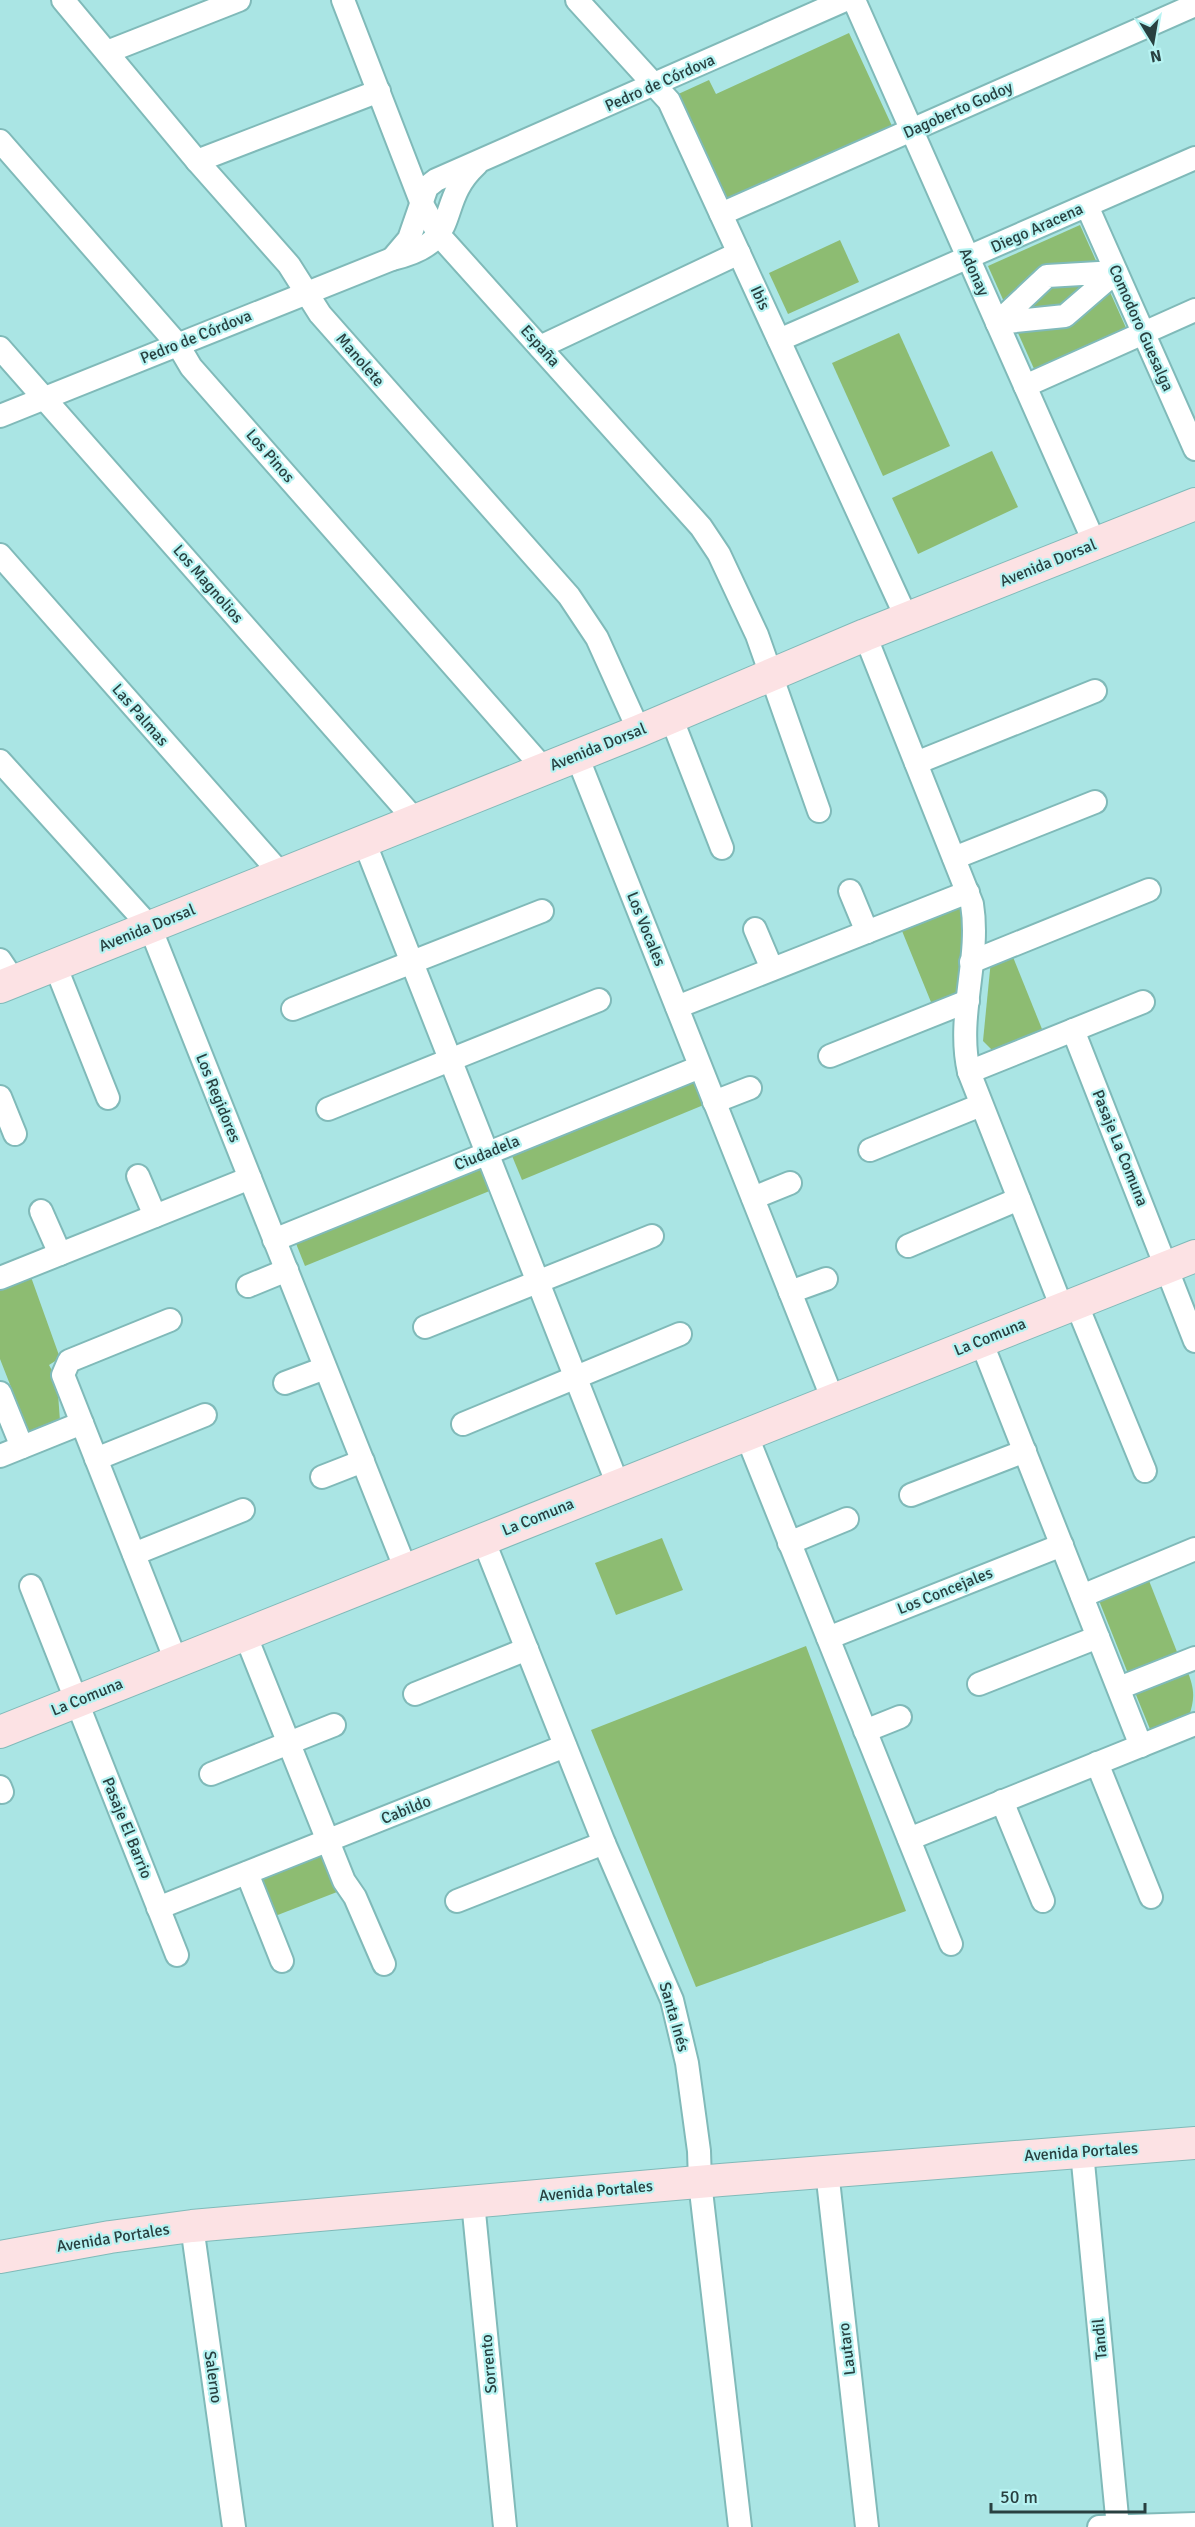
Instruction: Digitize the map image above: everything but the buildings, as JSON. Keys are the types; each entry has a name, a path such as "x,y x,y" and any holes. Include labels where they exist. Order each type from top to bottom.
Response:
{"street":[{"name":"Manolete","path":"63,0 197,160 289,265 320,314 578,609 597,638 639,731"},
{"path":"107,52 239,0"},
{"name":"España","path":"343,0 422,204 440,235 711,539 757,635 819,812"},
{"name":"Ibis","path":"577,0 669,101 907,619"},
{"name":"Pedro de Córdova","path":"392,258 409,239 427,187 436,180 476,165 843,1"},
{"name":"Adonay","path":"843,1 912,130 1095,544"},
{"name":"Dagoberto Godoy","path":"721,214 1195,5"},
{"path":"197,160 379,91"},
{"name":"Los Pinos","path":"0,141 178,345 191,367 544,769"},
{"name":"Diego Aracena","path":"779,340 1195,158"},
{"name":"Pedro de Córdova","path":"0,416 392,258 420,251 432,244 440,235 461,181 476,165"},
{"name":"Comodoro Guesalga","path":"1087,206 1195,449"},
{"path":"540,346 739,253"},
{"path":"997,323 1047,276 1116,272"},
{"path":"997,323 1065,316 1116,272"},
{"path":"1025,386 1195,310"},
{"name":"Los Magnolios","path":"0,348 415,820"},
{"name":"Avenida Dorsal","path":"5,976 55,964 150,927 639,731 865,635 1095,544 1194,510"},
{"name":"Las Palmas","path":"0,555 280,874"},
{"path":"865,635 968,892 974,927 965,1049 969,1072 1019,1199 1145,1471"},
{"path":"916,763 1095,691"},
{"path":"671,717 722,848"},
{"name":"Los Vocales","path":"577,756 833,1400"},
{"path":"0,760 150,927"},
{"path":"954,858 1095,802"},
{"path":"364,841 618,1485"},
{"path":"971,962 1149,890"},
{"path":"850,891 867,932"},
{"path":"677,1007 968,892"},
{"path":"293,1010 543,911"},
{"name":"Los Regidores","path":"150,927 406,1570"},
{"path":"755,929 772,969"},
{"path":"55,964 108,1098"},
{"path":"328,1108 598,1000"},
{"path":"830,1056 968,1000"},
{"path":"969,1072 1143,1002"},
{"name":"Pasaje La Comuna","path":"1073,1030 1166,1267"},
{"name":"Ciudadela","path":"274,1239 700,1066"},
{"path":"714,1102 750,1088"},
{"path":"0,1097 15,1134"},
{"path":"870,1150 981,1105"},
{"path":"138,1176 155,1216"},
{"path":"0,1278 250,1178"},
{"path":"753,1198 790,1182"},
{"path":"908,1246 1019,1199"},
{"path":"41,1211 60,1254"},
{"path":"425,1328 652,1236"},
{"name":"La Comuna","path":"0,1732 1195,1256"},
{"path":"1166,1267 1195,1341"},
{"path":"248,1286 286,1270"},
{"path":"790,1292 826,1279"},
{"path":"170,1320 69,1361 63,1375 176,1661"},
{"path":"463,1424 680,1334"},
{"path":"981,1341 1141,1746"},
{"path":"285,1383 326,1368"},
{"path":"0,1393 22,1447"},
{"path":"96,1459 205,1415"},
{"path":"0,1456 82,1423"},
{"path":"746,1434 951,1944"},
{"path":"911,1495 1025,1451"},
{"path":"322,1477 363,1461"},
{"path":"134,1554 243,1510"},
{"path":"789,1543 847,1519"},
{"name":"Santa Inés","path":"483,1539 604,1843 662,1974 675,2009 688,2074 699,2151 700,2182 740,2527"},
{"name":"Los Concejales","path":"828,1638 1062,1545"},
{"path":"1082,1596 1195,1549"},
{"path":"31,1586 76,1701"},
{"path":"245,1634 328,1841 384,1964"},
{"path":"979,1684 1098,1637"},
{"path":"415,1694 526,1649"},
{"path":"1119,1688 1195,1658"},
{"name":"Pasaje El Barrio","path":"76,1701 177,1955"},
{"path":"865,1731 900,1717"},
{"path":"211,1774 334,1725"},
{"path":"909,1839 1195,1725"},
{"name":"Cabildo","path":"158,1908 566,1746"},
{"path":"1097,1763 1151,1897"},
{"path":"1002,1801 1043,1901"},
{"path":"457,1901 604,1843"},
{"path":"247,1873 282,1961"},
{"name":"Avenida Portales","path":"0,2257 110,2237 192,2226 827,2171 1195,2143"},
{"name":"Tandil","path":"1082,2152 1111,2527"},
{"name":"Lautaro","path":"827,2171 867,2527"},
{"name":"Sorrento","path":"473,2202 505,2527"},
{"name":"Salerno","path":"192,2226 234,2527"},
{"path":"1111,2527 1195,2524"}],"green space":[{"path":"849,33 892,126 724,203 674,96 709,80 716,94"},
{"path":"1080,225 1127,330 1035,371 988,266"},
{"path":"840,240 859,282 788,314 769,273"},
{"path":"899,333 950,446 883,476 832,363"},
{"path":"992,451 1018,507 918,554 892,498"},
{"path":"956,903 961,911 965,934 957,997 933,1007 900,926"},
{"path":"1011,952 1044,1034 995,1053 983,1041 991,960"},
{"path":"694,1075 706,1104 522,1180 510,1151"},
{"path":"482,1162 492,1190 305,1266 293,1236"},
{"path":"31,1277 60,1358 49,1365 57,1380 60,1421 31,1438 0,1359 0,1289"},
{"path":"662,1538 683,1590 616,1615 595,1563"},
{"path":"1146,1573 1179,1657 1129,1676 1096,1593"},
{"path":"806,1646 906,1911 696,1987 591,1730"},
{"path":"1187,1670 1193,1694 1188,1719 1152,1734 1134,1690"},
{"path":"321,1851 337,1892 270,1918 254,1877"}]}
